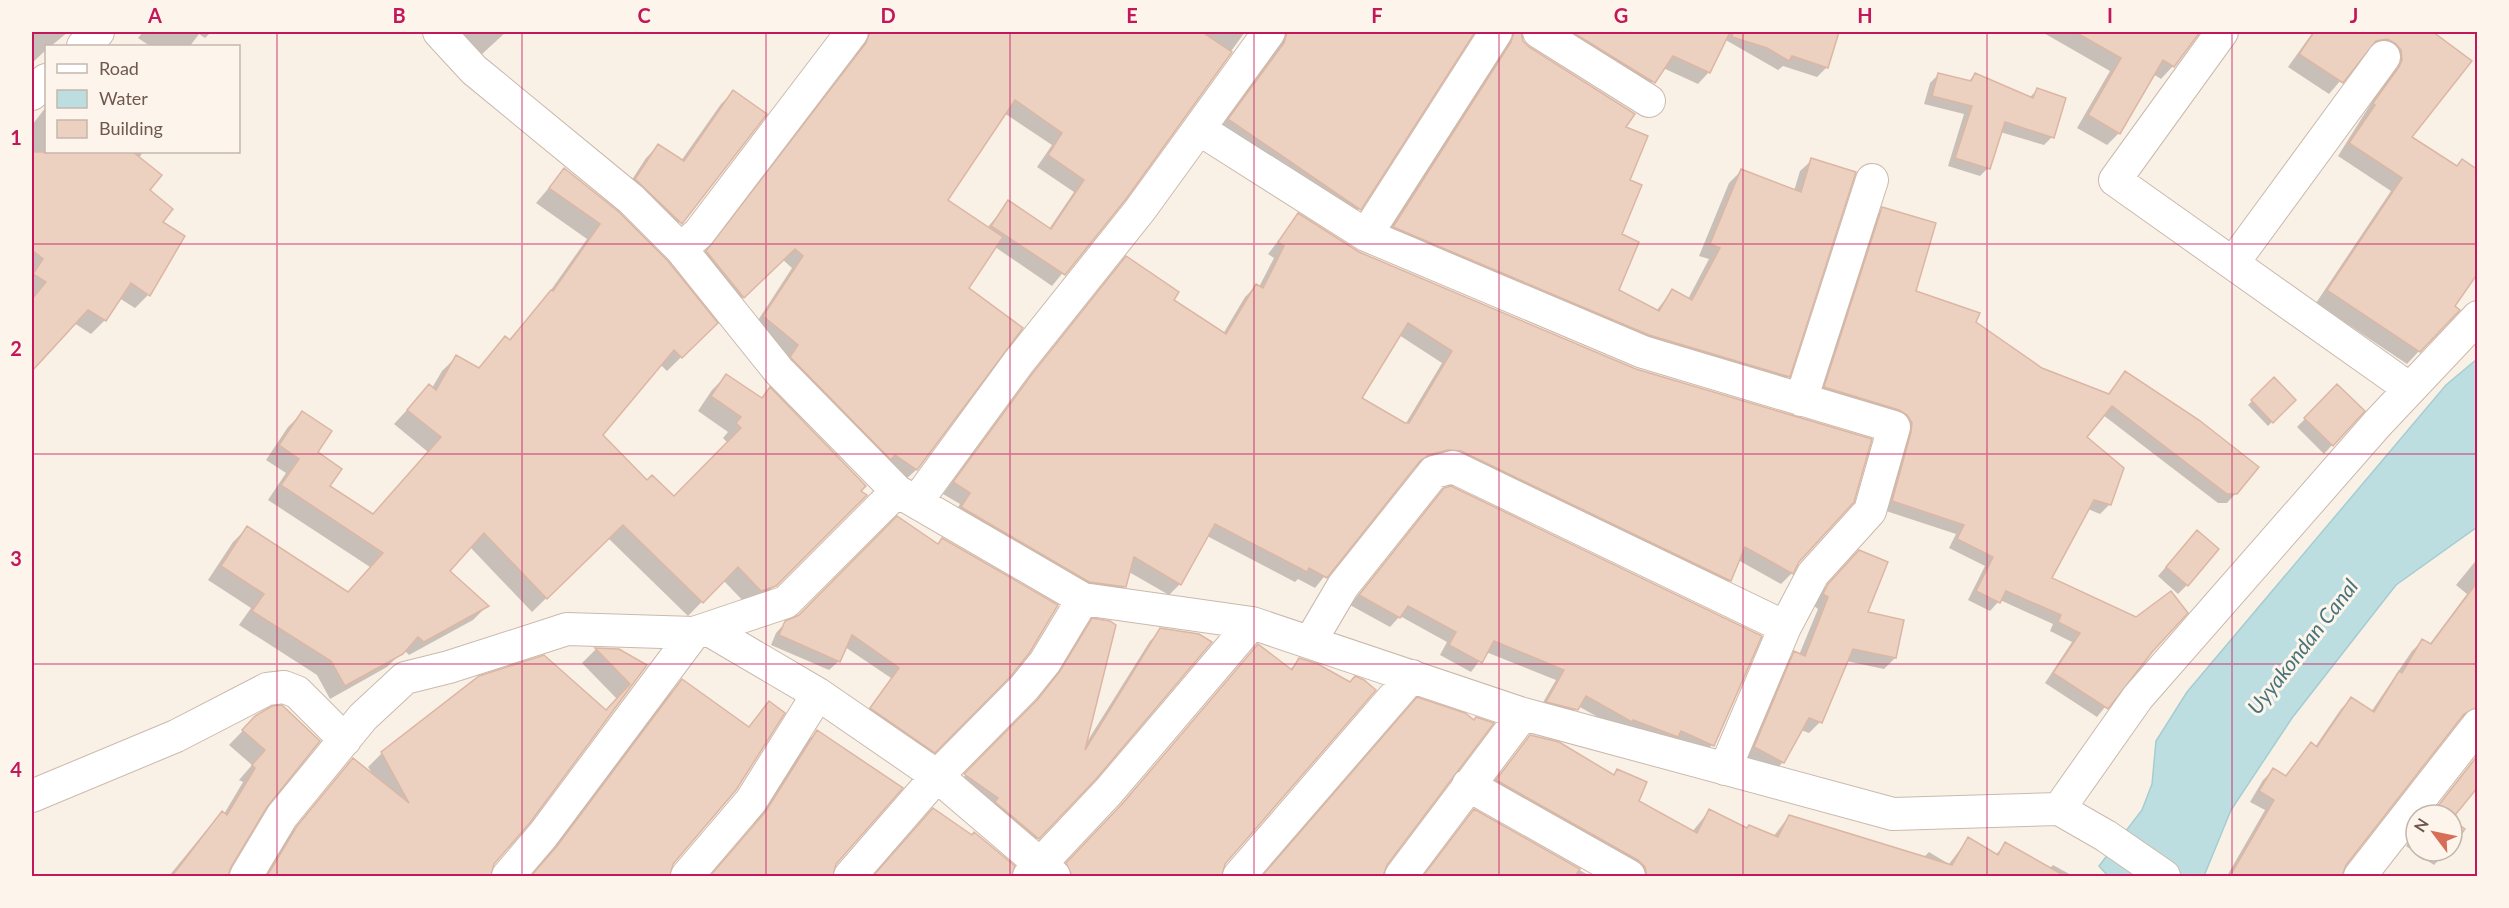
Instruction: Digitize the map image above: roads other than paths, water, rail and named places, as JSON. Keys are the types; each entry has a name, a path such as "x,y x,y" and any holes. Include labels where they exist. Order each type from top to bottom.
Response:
{"street":[{"path":"84,45 98,32"},
{"path":"439,32 474,70 632,200 681,249 779,371 907,496 964,532 1083,599 1252,623 1523,714 1893,814 2059,809 2106,836 2164,876"},
{"path":"681,249 699,233 852,32"},
{"path":"246,876 282,816 363,717 405,678 450,667 567,629 701,632 786,602 907,496 1018,363 1140,210 1269,32"},
{"path":"1366,235 1496,32"},
{"path":"1539,32 1649,101"},
{"path":"2222,32 2115,180 2410,389"},
{"path":"2233,263 2384,57"},
{"path":"32,94 45,81"},
{"path":"1199,129 1366,235 1643,352 1894,427 1870,511 1813,574 1785,627 1725,769"},
{"path":"1801,400 1872,180"},
{"path":"2059,809 2138,696 2410,389 2478,317"},
{"path":"1310,642 1343,586 1434,472 1452,467 1785,627"},
{"path":"850,876 937,776 1024,688 1045,662 1083,599"},
{"path":"701,632 818,694 937,776 1041,872 1252,623"},
{"path":"508,876 543,835 701,632"},
{"path":"1239,876 1412,676"},
{"path":"32,796 176,736 267,690 284,687 297,692 345,740"},
{"path":"687,876 751,801 818,694"},
{"path":"1401,876 1523,714"},
{"path":"2360,876 2478,725"},
{"path":"1468,785 1629,876"}],"water":[{"name":"Uyyakondan Canal","path":"2477,359 2477,527 2396,585 2385,599 2292,718 2231,810 2204,876 2108,876 2099,866 2142,810 2152,784 2156,741 2187,692 2446,385"}]}
